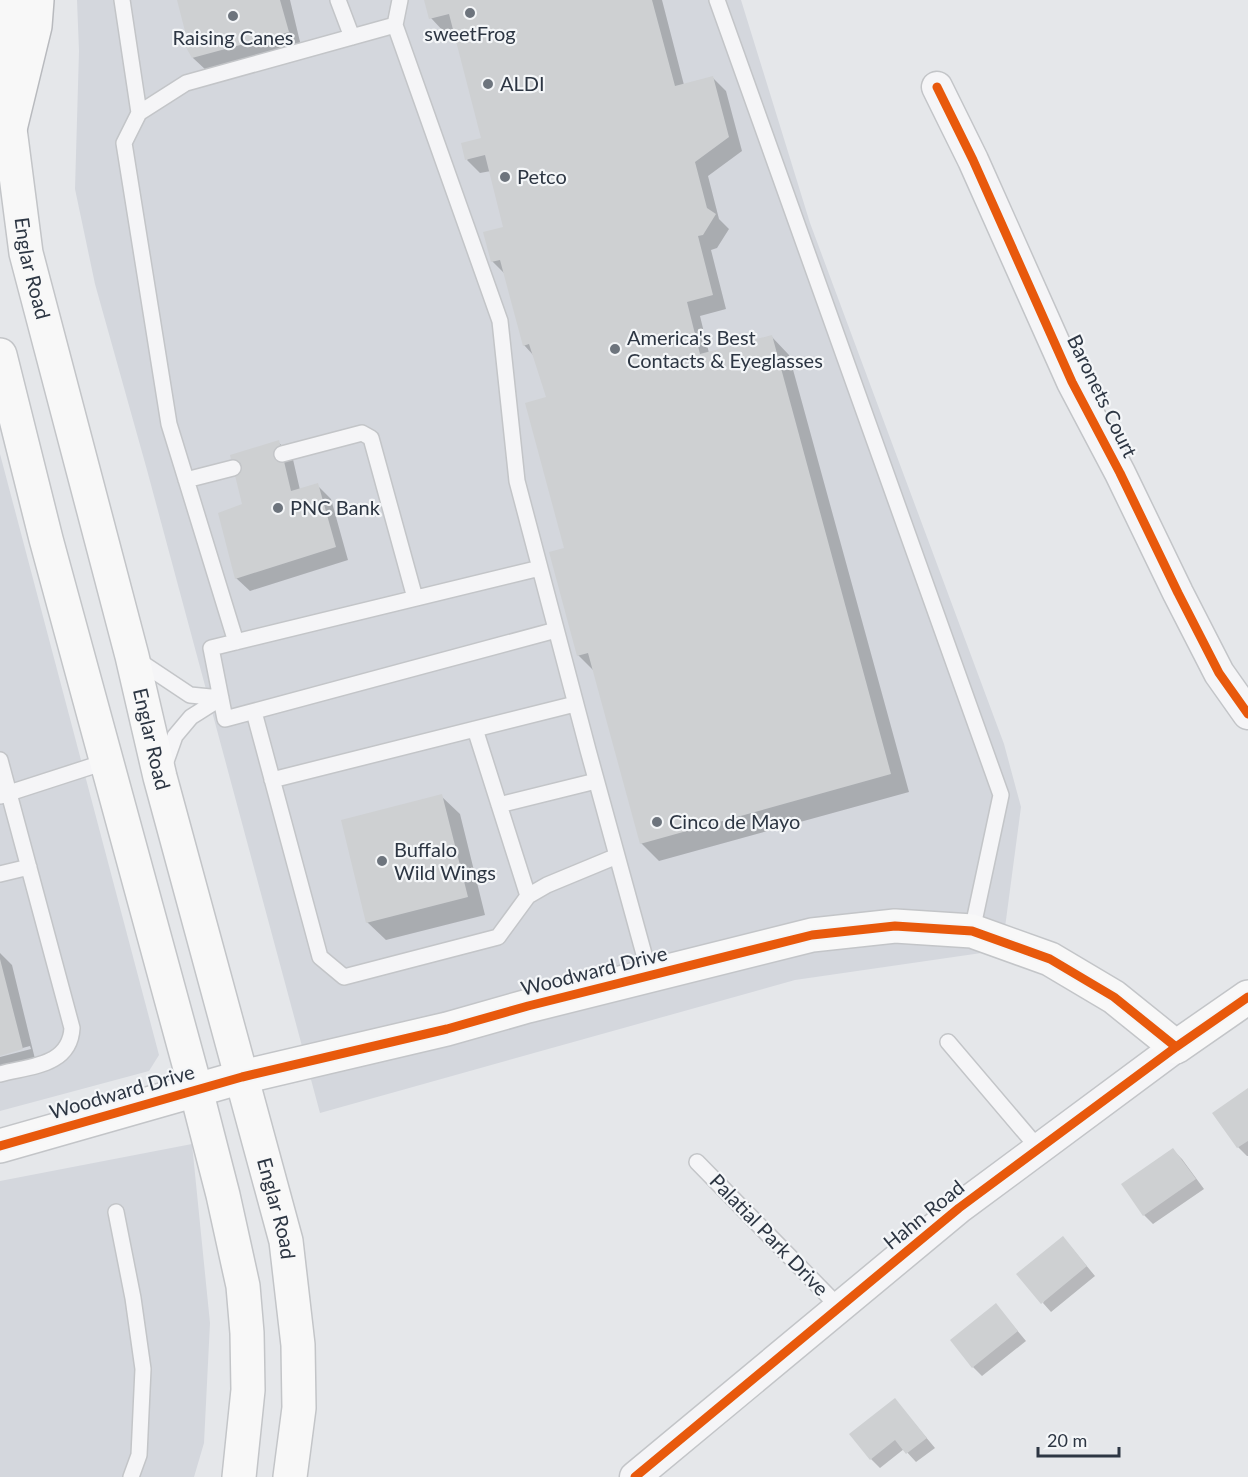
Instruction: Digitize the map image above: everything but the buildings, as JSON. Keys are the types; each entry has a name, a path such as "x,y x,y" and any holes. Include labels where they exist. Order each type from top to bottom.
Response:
{"main road":[{"name":"Englar Road","path":"8,0 10,129 26,253 132,656 160,777 286,1241 298,1345 299,1408 290,1477"},
{"path":"10,129 34,26 37,0"},
{"path":"0,355 46,539 196,1090 243,1286 248,1390 239,1477"},
{"name":"Woodward Drive","path":"0,1146 242,1077 447,1029 528,1006 812,935 895,926 972,931 1050,959 1114,997 1176,1047"},
{"name":"Hahn Road","path":"1176,1047 1248,997"}],"street":[{"name":"Baronets Court","path":"937,87 978,171 1072,382 1120,473 1219,673 1248,714"},
{"name":"Hahn Road","path":"635,1477 959,1208 1176,1047"}],"lane":[{"path":"122,0 139,113"},
{"path":"338,0 352,37"},
{"path":"400,0 395,25 500,321 517,481 575,704 650,976"},
{"path":"717,0 1001,795 972,931"},
{"path":"236,642 169,424 124,143 139,113 186,83 395,25"},
{"path":"282,454 362,433 371,438 415,598"},
{"path":"186,480 233,468"},
{"path":"540,568 212,648 225,719 556,630"},
{"path":"132,656 190,695 221,698"},
{"path":"160,777 175,736 191,717 221,698"},
{"path":"272,780 575,704"},
{"path":"254,712 321,957 344,977 498,938 528,896 547,885 617,856"},
{"path":"475,729 528,896"},
{"path":"0,760 4,795 29,867 72,1028 71,1040 66,1050 56,1060 0,1074"},
{"path":"4,795 108,761"},
{"path":"499,805 596,781"},
{"path":"0,874 29,867"},
{"path":"948,1042 1039,1149"},
{"name":"Palatial Park Drive","path":"697,1162 840,1308"},
{"path":"116,1212 133,1298 143,1369 139,1455 131,1477"}],"shaded area":[{"path":"77,0 741,0 810,223 1004,744 1021,807 1002,950 795,980 320,1113 95,284 75,189 79,51"},
{"path":"0,454 159,1055 149,1071 0,1111"},
{"path":"192,1144 210,1323 204,1443 194,1477 0,1477 0,1181"}],"cycle path":[{"path":"937,87 973,160 1072,382 1120,473 1219,673 1248,714"},
{"path":"0,1146 242,1077 447,1029 528,1006 812,935 895,926 972,931 1050,959 1114,997 1176,1047"},
{"path":"635,1477 959,1208 1176,1047 1248,997"}],"place":[{"name":"sweetFrog","path":"470,13"},
{"name":"Raising Canes","path":"233,16"},
{"name":"ALDI","path":"488,84"},
{"name":"Petco","path":"505,177"},
{"name":"America's Best Contacts & Eyeglasses","path":"615,349"},
{"name":"PNC Bank","path":"278,508"},
{"name":"Cinco de Mayo","path":"657,822"},
{"name":"Buffalo Wild Wings","path":"382,861"}]}
